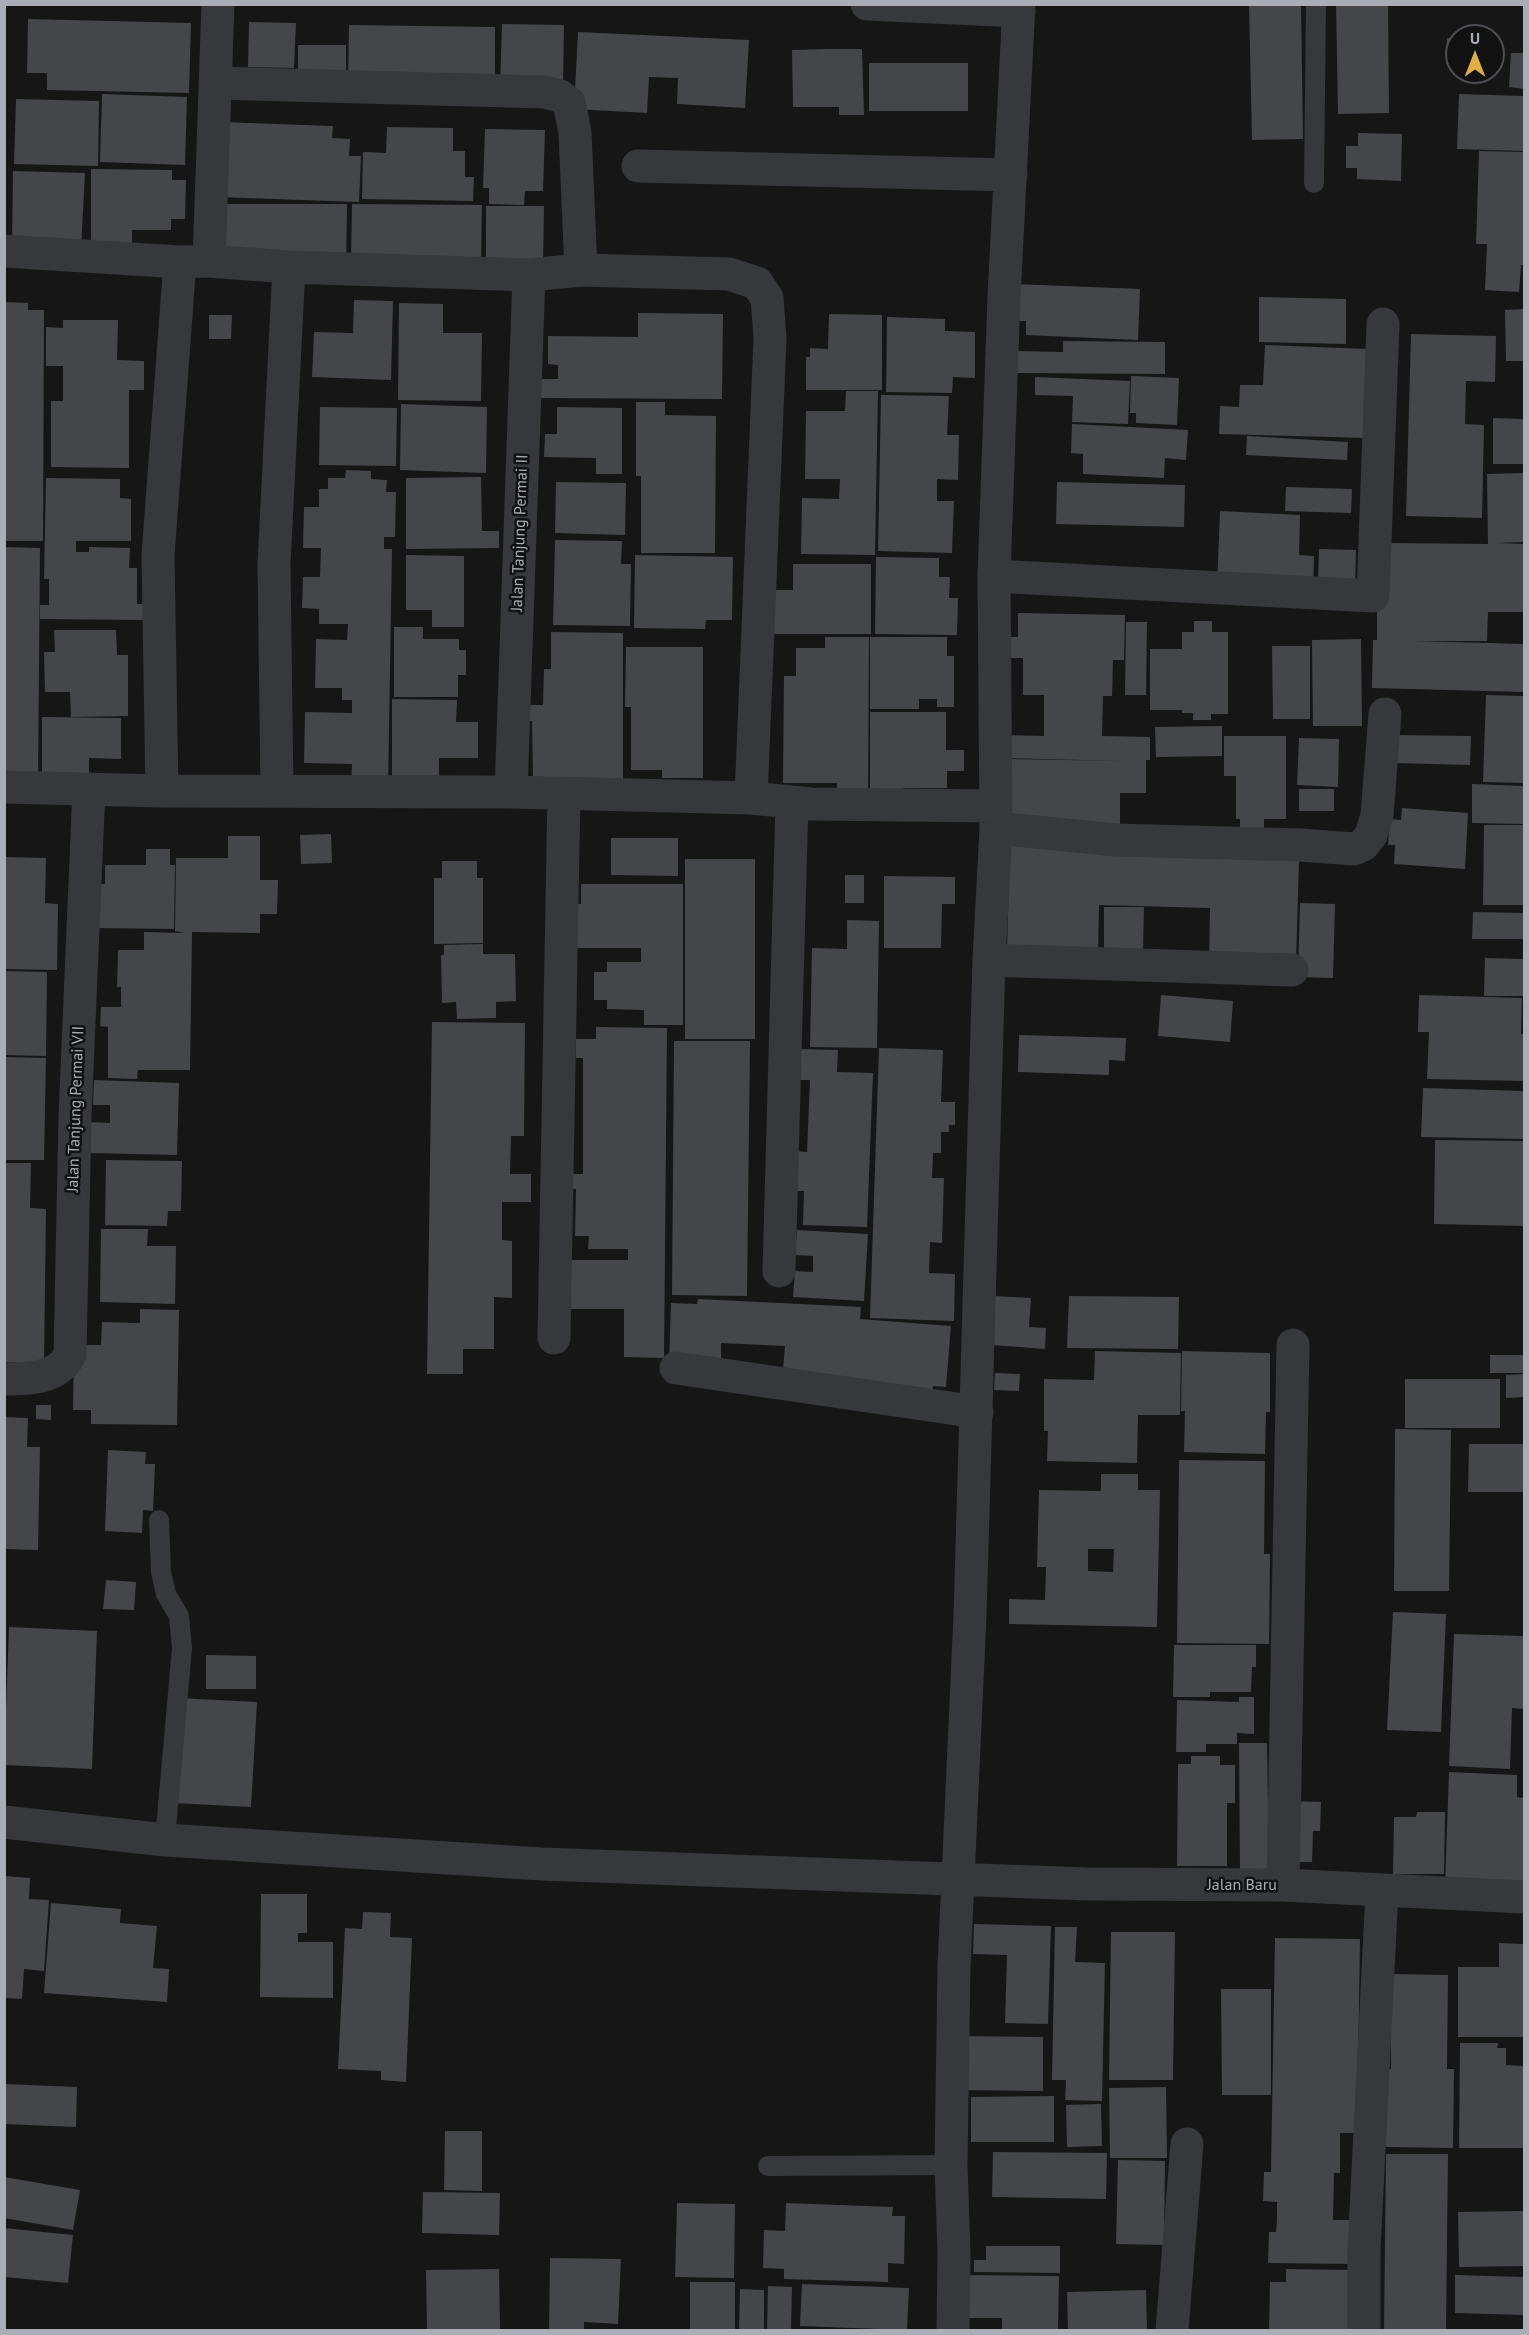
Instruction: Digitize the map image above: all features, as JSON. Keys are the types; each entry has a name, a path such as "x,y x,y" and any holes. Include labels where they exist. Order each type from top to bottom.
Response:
{"street":[{"path":"162,790 158,555 215,83 218,4"},
{"path":"867,4 1019,8 1004,297 994,576 996,817 989,960 977,1412 954,1966 951,2165 954,2253 953,2331"},
{"path":"215,83 545,92 561,96 569,103 575,132 581,270"},
{"path":"638,166 1011,175"},
{"path":"4,251 289,267 529,275 581,270 729,274 757,283 767,298 770,338 751,798"},
{"path":"277,791 274,564 289,267"},
{"name":"Jalan Tanjung Permai II","path":"511,792 529,275"},
{"path":"994,576 1373,596 1383,324"},
{"path":"4,787 511,792 751,798 996,817 1116,840 1300,845 1353,849 1363,845 1371,835 1377,815 1385,714"},
{"name":"Jalan Tanjung Permai VII","path":"4,1379 24,1379 55,1372 64,1366 70,1355 75,1116 89,789"},
{"path":"554,1338 564,793"},
{"path":"778,1271 792,802"},
{"path":"989,960 1292,970"},
{"path":"1283,1885 1293,1345"},
{"path":"676,1368 977,1412"},
{"name":"Jalan Baru","path":"4,1822 165,1840 542,1864 1087,1884 1283,1885 1524,1897"},
{"path":"1364,2331 1364,2250 1382,1891"},
{"path":"1172,2331 1187,2144"}],"lane":[{"path":"1314,183 1316,4"},
{"path":"159,1520 161,1572 166,1594 179,1617 182,1648 165,1840"},
{"path":"768,2166 951,2165"}],"building":[{"path":"1249,4 1301,4 1303,139 1252,140"},
{"path":"1336,4 1388,4 1389,113 1338,114"},
{"path":"28,19 191,23 189,93 47,90 47,73 27,73"},
{"path":"249,22 296,23 294,68 248,67"},
{"path":"502,24 564,25 563,88 500,87"},
{"path":"349,25 495,27 495,84 348,82"},
{"path":"578,32 749,40 745,108 677,104 678,78 649,77 647,113 574,109"},
{"path":"298,45 346,45 346,84 298,73"},
{"path":"862,49 864,115 839,115 839,107 793,107 792,50"},
{"path":"1511,53 1524,53 1524,89 1509,87"},
{"path":"869,63 968,63 968,111 869,111"},
{"path":"102,94 187,97 185,165 100,162"},
{"path":"1459,94 1524,96 1524,151 1457,149"},
{"path":"16,99 99,101 98,166 14,164"},
{"path":"221,122 333,126 332,138 350,139 349,156 361,156 359,202 218,197"},
{"path":"387,127 453,128 453,151 465,151 465,177 474,177 473,201 362,199 363,152 386,153"},
{"path":"485,129 545,130 543,191 525,191 524,205 489,204 489,188 483,188"},
{"path":"1358,133 1402,134 1401,181 1357,179 1357,168 1346,168 1346,146 1358,146"},
{"path":"1479,151 1524,152 1524,265 1521,265 1519,292 1485,290 1487,244 1476,244"},
{"path":"91,169 172,170 172,180 186,180 185,219 171,219 171,230 132,230 132,255 91,252"},
{"path":"13,171 85,173 81,249 12,247"},
{"path":"215,204 347,204 346,264 215,249"},
{"path":"352,204 482,205 481,263 351,263"},
{"path":"486,206 544,206 543,265 486,264"},
{"path":"1015,284 1140,289 1138,340 1026,335 1026,321 1013,321"},
{"path":"1259,297 1346,299 1346,344 1259,342"},
{"path":"354,300 393,301 391,380 312,377 314,332 353,333"},
{"path":"4,302 28,303 28,310 44,310 43,541 4,541"},
{"path":"399,303 443,304 443,333 482,333 481,401 398,400"},
{"path":"1524,309 1524,361 1506,361 1505,310"},
{"path":"638,313 723,314 722,399 538,398 538,379 558,379 558,365 548,364 548,336 638,337"},
{"path":"829,314 882,315 882,390 806,390 806,357 810,357 810,348 828,349"},
{"path":"209,315 232,315 231,339 209,339"},
{"path":"887,317 945,319 945,331 975,332 975,378 953,377 952,393 886,392"},
{"path":"63,320 118,320 117,360 144,361 144,390 129,390 129,468 51,467 51,401 63,401 63,366 46,366 46,327 63,328"},
{"path":"1411,334 1496,336 1495,382 1466,381 1465,424 1484,425 1482,518 1406,516"},
{"path":"1063,341 1165,342 1165,374 1016,373 1016,351 1063,352"},
{"path":"1265,345 1368,349 1368,438 1219,434 1220,406 1239,407 1240,385 1263,385"},
{"path":"1131,376 1179,378 1177,425 1136,423 1136,413 1130,413"},
{"path":"1035,377 1130,381 1128,424 1072,422 1073,396 1035,395"},
{"path":"846,391 878,391 875,555 801,554 802,498 839,499 840,479 805,479 806,411 845,411"},
{"path":"881,395 949,396 947,435 959,435 958,480 937,479 937,501 954,501 952,553 878,551"},
{"path":"636,402 665,402 665,415 716,416 715,553 641,553 641,476 636,476"},
{"path":"401,404 487,407 486,473 400,470"},
{"path":"320,407 397,408 396,466 319,465"},
{"path":"557,407 622,408 622,474 596,474 596,458 544,457 545,434 557,434"},
{"path":"1493,418 1524,419 1524,464 1493,464"},
{"path":"1072,424 1188,430 1186,460 1165,458 1164,478 1083,474 1083,454 1071,453"},
{"path":"1247,436 1348,442 1347,460 1246,455"},
{"path":"346,470 371,471 371,479 387,480 386,492 396,492 395,537 384,537 384,549 392,549 388,790 351,789 352,764 304,763 305,712 352,713 352,700 342,700 342,688 315,688 316,639 347,640 348,624 319,624 319,609 302,608 303,577 320,577 321,548 303,548 304,507 319,507 319,489 328,489 328,478 345,478"},
{"path":"1524,473 1524,542 1497,543 1524,544 1524,612 1488,612 1487,641 1413,641 1524,644 1524,692 1372,688 1373,640 1377,640 1377,590 1389,543 1488,544 1487,474"},
{"path":"481,477 482,531 499,531 499,548 406,549 406,478"},
{"path":"46,478 120,479 120,498 131,499 131,541 76,541 76,552 89,552 89,547 130,548 129,568 137,568 137,604 144,604 144,620 40,619 40,605 49,605 49,579 44,579"},
{"path":"556,482 626,483 625,535 555,533"},
{"path":"1057,482 1185,485 1184,527 1056,524"},
{"path":"1286,487 1352,489 1351,513 1285,511"},
{"path":"1220,511 1300,515 1299,555 1314,556 1313,590 1217,586"},
{"path":"555,540 622,541 621,564 631,564 630,626 553,625"},
{"path":"4,547 40,548 38,782 4,782"},
{"path":"1319,549 1356,550 1355,588 1318,587"},
{"path":"406,555 464,556 464,627 432,627 432,610 406,610"},
{"path":"635,555 733,557 732,620 706,620 705,629 634,628"},
{"path":"876,557 939,558 939,577 950,577 949,598 958,598 957,635 875,634"},
{"path":"793,564 871,564 871,634 768,634 768,590 793,590"},
{"path":"1018,613 1125,615 1124,660 1113,660 1112,696 1103,696 1102,736 1150,737 1150,760 1146,760 1146,793 1120,793 1120,832 1005,828 1007,759 1124,761 1002,758 1002,735 1044,736 1044,695 1023,695 1023,658 1001,658 1001,637 1018,637"},
{"path":"1194,621 1212,621 1212,632 1228,632 1228,714 1211,714 1211,720 1193,720 1193,713 1182,713 1182,710 1150,710 1150,649 1182,649 1182,632 1194,632"},
{"path":"1126,622 1147,622 1146,695 1125,695"},
{"path":"394,627 423,627 423,639 459,639 459,650 466,650 466,675 458,675 458,697 394,697"},
{"path":"54,630 116,630 117,655 128,655 128,716 71,717 70,692 45,692 44,652 55,652"},
{"path":"551,632 623,633 623,780 533,778 532,721 521,721 521,705 543,705 544,669 551,669"},
{"path":"825,637 869,637 868,800 837,800 837,783 783,783 784,676 796,676 796,648 825,648"},
{"path":"870,637 947,637 947,656 954,656 954,707 937,707 937,699 919,699 919,709 870,709"},
{"path":"1361,639 1362,726 1313,726 1312,640"},
{"path":"1272,646 1310,646 1310,719 1273,719"},
{"path":"626,647 703,647 703,778 662,778 662,770 631,770 631,707 625,707"},
{"path":"1486,695 1524,696 1524,783 1483,782"},
{"path":"392,699 457,700 456,722 478,722 478,758 439,758 439,786 392,785"},
{"path":"870,712 946,712 946,750 964,750 964,771 947,771 947,788 903,788 902,800 870,800"},
{"path":"42,717 121,718 121,759 89,758 89,782 42,781"},
{"path":"1222,726 1222,756 1156,757 1155,727"},
{"path":"1396,735 1471,736 1470,765 1395,763"},
{"path":"1224,736 1286,736 1286,819 1264,819 1264,831 1240,830 1240,819 1236,819 1236,776 1224,776"},
{"path":"1299,738 1339,739 1338,787 1297,785"},
{"path":"1472,784 1524,786 1524,824 1472,823"},
{"path":"1299,789 1334,789 1334,811 1299,811"},
{"path":"1402,808 1468,813 1465,869 1394,864 1395,845 1388,845 1390,819 1401,820"},
{"path":"1484,825 1524,825 1524,905 1483,905"},
{"path":"331,834 332,863 301,864 300,835"},
{"path":"228,836 260,836 260,880 278,880 277,914 260,914 260,933 192,932 190,1070 138,1070 137,1079 108,1078 108,1027 100,1026 101,1007 121,1007 121,987 117,987 118,950 144,950 144,932 185,933 175,931 176,858 228,858"},
{"path":"611,838 678,838 678,876 611,875"},
{"path":"1010,843 1101,845 1101,855 1299,860 1296,962 1209,960 1210,908 1099,905 1098,953 1007,950"},
{"path":"146,849 170,849 170,865 175,865 174,929 95,928 95,884 105,884 105,865 146,865"},
{"path":"4,857 46,858 45,903 58,904 57,970 4,969"},
{"path":"685,859 755,859 755,1039 685,1039"},
{"path":"442,861 477,861 477,878 483,878 483,943 434,944 434,878 442,878"},
{"path":"845,875 864,875 864,903 845,903"},
{"path":"884,876 955,877 955,904 942,904 941,948 884,948"},
{"path":"581,884 683,884 683,1025 644,1025 644,1010 607,1009 607,1000 594,1000 594,972 607,972 607,962 641,962 641,948 563,948 563,904 581,904"},
{"path":"1300,903 1335,904 1333,978 1298,977"},
{"path":"1104,907 1144,907 1143,950 1104,950"},
{"path":"1473,912 1524,913 1524,939 1472,939"},
{"path":"847,920 879,921 877,1048 810,1047 812,948 847,949"},
{"path":"483,944 483,954 515,954 516,1001 496,1002 496,1018 457,1019 456,1002 442,1003 441,955 444,955 444,945"},
{"path":"1485,958 1524,959 1524,996 1484,996"},
{"path":"4,971 47,972 46,1056 4,1055"},
{"path":"1161,995 1233,1001 1230,1042 1158,1036"},
{"path":"1419,995 1522,998 1521,1034 1524,1034 1524,1081 1427,1079 1429,1032 1418,1032"},
{"path":"432,1022 525,1023 524,1136 511,1136 510,1174 531,1174 531,1202 502,1202 502,1240 512,1241 512,1298 494,1297 494,1349 463,1349 463,1374 427,1374"},
{"path":"596,1027 667,1028 664,1358 624,1357 624,1309 571,1309 571,1260 628,1260 628,1249 588,1249 589,1236 575,1236 576,1189 559,1189 559,1174 583,1174 583,1058 576,1058 576,1039 596,1039"},
{"path":"1019,1035 1126,1038 1125,1061 1109,1060 1109,1075 1018,1072"},
{"path":"674,1041 750,1041 747,1296 672,1295"},
{"path":"879,1048 943,1050 941,1102 955,1102 955,1125 949,1125 949,1132 941,1132 941,1153 933,1153 932,1178 944,1178 942,1243 930,1242 929,1273 955,1274 954,1321 870,1318"},
{"path":"801,1049 838,1050 837,1072 873,1073 867,1227 803,1225 804,1191 790,1191 792,1151 807,1152 810,1080 800,1080"},
{"path":"4,1057 46,1058 44,1160 4,1160"},
{"path":"94,1080 179,1083 177,1155 88,1153 89,1122 110,1123 110,1105 93,1105"},
{"path":"1423,1088 1524,1091 1524,1139 1421,1137"},
{"path":"1435,1140 1524,1141 1524,1226 1434,1224"},
{"path":"106,1160 182,1161 181,1211 168,1211 167,1226 105,1225"},
{"path":"4,1163 31,1163 30,1208 46,1209 44,1363 4,1362"},
{"path":"101,1229 148,1229 147,1246 176,1246 175,1304 100,1302"},
{"path":"797,1230 868,1234 864,1301 793,1297 795,1271 813,1272 813,1256 795,1255"},
{"path":"994,1296 1031,1298 1029,1327 1046,1328 1045,1349 992,1345"},
{"path":"1069,1296 1179,1297 1178,1349 1067,1348"},
{"path":"698,1299 861,1307 860,1319 951,1326 946,1387 933,1386 932,1398 782,1381 785,1346 721,1343 721,1366 669,1363 671,1303 697,1304"},
{"path":"140,1309 179,1310 177,1425 91,1424 91,1410 73,1410 74,1345 101,1345 102,1322 140,1323"},
{"path":"1095,1351 1181,1353 1180,1415 1138,1415 1137,1463 1047,1461 1048,1431 1044,1431 1044,1379 1094,1380"},
{"path":"1182,1351 1270,1353 1270,1412 1266,1412 1265,1454 1184,1452 1185,1411 1181,1411"},
{"path":"1490,1355 1524,1355 1524,1373 1490,1373"},
{"path":"995,1373 1020,1374 1019,1391 994,1390"},
{"path":"1524,1374 1524,1397 1506,1398 1506,1375"},
{"path":"1405,1379 1500,1379 1500,1428 1405,1428"},
{"path":"36,1405 51,1405 51,1420 36,1419"},
{"path":"4,1417 28,1418 27,1447 40,1447 38,1550 4,1549"},
{"path":"1395,1429 1451,1430 1449,1591 1394,1591"},
{"path":"1469,1444 1524,1444 1524,1492 1468,1492"},
{"path":"108,1450 146,1452 145,1464 155,1464 153,1511 143,1510 142,1533 105,1531"},
{"path":"1179,1460 1265,1461 1264,1554 1270,1554 1269,1644 1177,1643"},
{"path":"1101,1474 1138,1474 1138,1490 1160,1490 1157,1627 1009,1624 1009,1599 1045,1600 1046,1567 1037,1567 1039,1490 1101,1491","holes":["1088,1549 1114,1549 1113,1572 1088,1571"]},
{"path":"106,1580 136,1582 134,1610 103,1609"},
{"path":"1393,1612 1446,1614 1441,1732 1387,1730"},
{"path":"9,1627 97,1631 92,1769 4,1765"},
{"path":"1454,1634 1524,1636 1524,1709 1512,1708 1510,1769 1449,1766"},
{"path":"1174,1645 1256,1645 1256,1667 1252,1667 1251,1692 1210,1692 1210,1697 1173,1697"},
{"path":"206,1655 256,1656 256,1689 206,1689"},
{"path":"1239,1697 1254,1697 1254,1734 1237,1733 1237,1744 1206,1744 1206,1752 1176,1752 1177,1700 1239,1702"},
{"path":"179,1698 257,1702 251,1807 174,1803"},
{"path":"1239,1743 1267,1743 1269,1870 1240,1870"},
{"path":"1191,1756 1220,1756 1220,1765 1235,1765 1235,1803 1227,1803 1227,1866 1177,1866 1178,1764 1191,1764"},
{"path":"1449,1772 1517,1775 1517,1797 1524,1798 1524,1890 1445,1887"},
{"path":"1290,1801 1321,1802 1320,1831 1313,1831 1312,1862 1289,1862"},
{"path":"1417,1812 1445,1812 1444,1874 1393,1874 1394,1817 1416,1817"},
{"path":"4,1876 30,1878 29,1899 49,1900 44,1971 24,1969 22,1999 4,1998"},
{"path":"261,1894 307,1894 307,1933 298,1933 298,1942 333,1942 333,1998 260,1997"},
{"path":"51,1903 121,1909 120,1923 157,1926 153,1968 169,1969 167,2002 44,1993"},
{"path":"363,1912 391,1913 390,1937 412,1938 406,2082 381,2080 381,2071 338,2069 345,1928 362,1929"},
{"path":"974,1924 1051,1926 1048,2024 1005,2023 1007,1955 973,1954"},
{"path":"1055,1927 1077,1927 1075,1962 1105,1963 1102,2101 1065,2100 1066,2080 1052,2080"},
{"path":"1111,1932 1175,1932 1173,2080 1109,2080"},
{"path":"1275,1938 1360,1939 1357,2133 1340,2133 1340,2173 1334,2173 1333,2220 1354,2220 1354,2264 1268,2263 1269,2232 1276,2232 1277,2219 1277,2202 1263,2201 1264,2172 1271,2172"},
{"path":"1499,1943 1524,1944 1524,2037 1458,2037 1458,1967 1499,1967"},
{"path":"1391,1974 1448,1975 1447,2069 1454,2069 1453,2148 1386,2147 1386,2069 1391,2069"},
{"path":"1221,1989 1271,1989 1271,2095 1222,2095"},
{"path":"958,2036 1043,2037 1043,2091 957,2090"},
{"path":"1460,2043 1498,2043 1497,2048 1506,2048 1506,2065 1524,2066 1524,2148 1459,2148"},
{"path":"4,2084 77,2087 76,2127 4,2124"},
{"path":"1166,2087 1167,2158 1110,2158 1109,2088"},
{"path":"1054,2096 1054,2142 971,2142 971,2097"},
{"path":"1101,2104 1102,2146 1067,2147 1066,2105"},
{"path":"445,2131 482,2131 482,2191 444,2190"},
{"path":"993,2152 1107,2153 1106,2199 992,2197"},
{"path":"1386,2154 1448,2154 1446,2330 1384,2330"},
{"path":"1118,2160 1165,2161 1164,2245 1116,2244"},
{"path":"4,2177 80,2190 73,2230 4,2218"},
{"path":"423,2192 500,2193 499,2235 422,2233"},
{"path":"677,2203 735,2204 734,2278 675,2277"},
{"path":"786,2203 893,2207 892,2216 905,2216 904,2264 888,2263 888,2282 784,2279 784,2269 763,2268 764,2230 785,2231"},
{"path":"1524,2211 1524,2266 1459,2267 1458,2212"},
{"path":"4,2228 73,2235 68,2283 4,2277"},
{"path":"986,2246 1060,2246 1060,2273 974,2272 974,2260 986,2260"},
{"path":"550,2258 621,2259 618,2324 584,2322 584,2330 549,2330"},
{"path":"499,2269 500,2330 427,2330 426,2270"},
{"path":"1286,2269 1351,2270 1350,2330 1269,2330 1270,2282 1286,2282"},
{"path":"962,2275 1059,2276 1058,2330 1002,2330 1002,2318 961,2318"},
{"path":"1455,2275 1524,2277 1524,2315 1455,2313"},
{"path":"690,2282 735,2282 735,2330 690,2330"},
{"path":"802,2284 909,2288 907,2330 800,2326"},
{"path":"768,2286 792,2287 791,2330 767,2330"},
{"path":"740,2289 764,2290 764,2330 739,2330"},
{"path":"1146,2290 1147,2330 1068,2330 1067,2292"}]}
